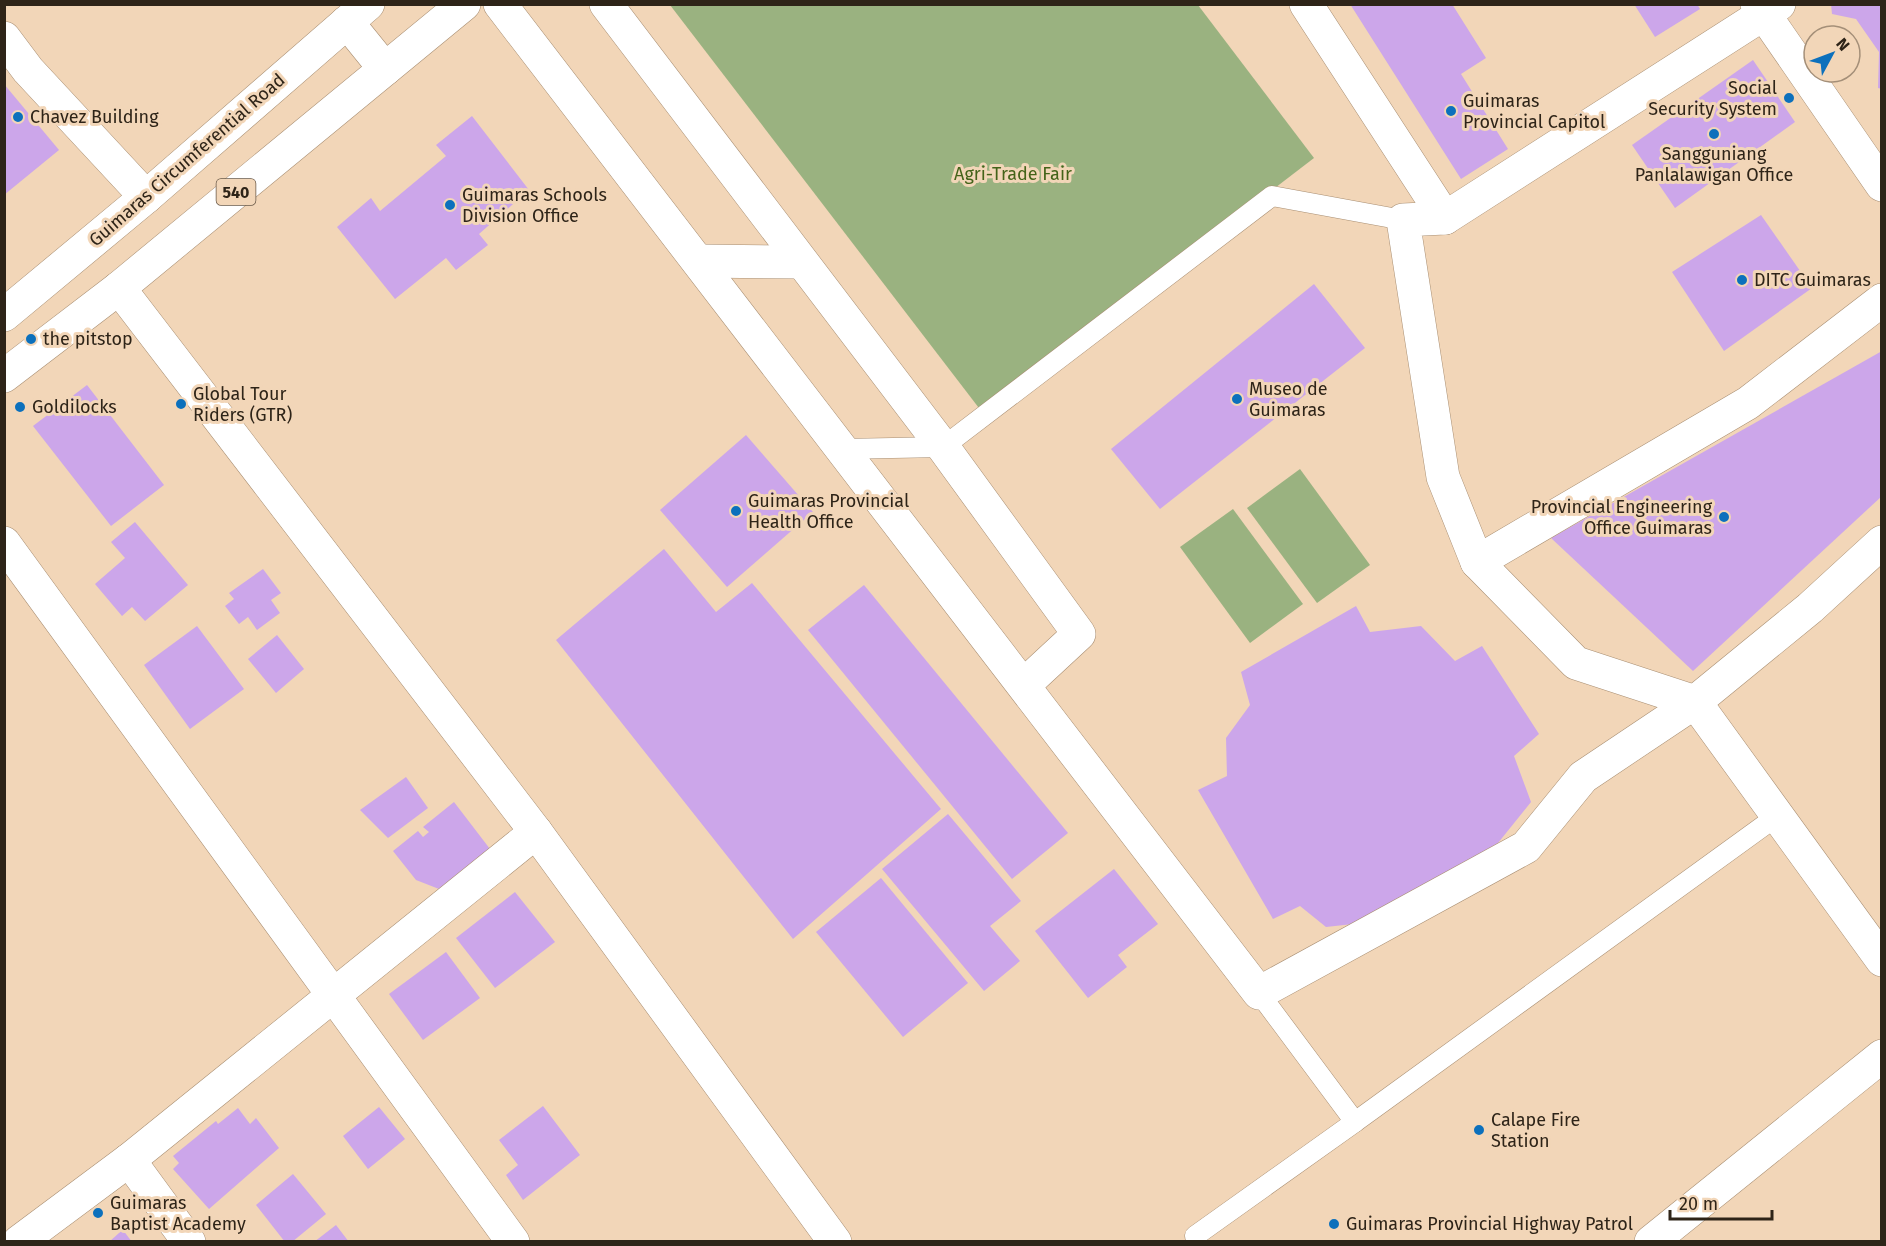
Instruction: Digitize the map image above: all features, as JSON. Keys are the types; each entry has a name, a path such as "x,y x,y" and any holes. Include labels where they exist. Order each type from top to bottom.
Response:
{"street":[{"name":"540","path":"4,376 119,288 465,4"},
{"path":"500,4 1259,993 1526,847 1583,777 1695,702 1810,608 1881,542"},
{"path":"606,4 799,262 943,447 1078,634 1024,685"},
{"path":"1306,4 1445,218"},
{"path":"1881,185 1766,8 1445,218 1403,220 1443,477 1477,562 1576,663 1695,702 1881,960"},
{"path":"358,13 385,69"},
{"name":"Guimaras Circumferential Road","path":"4,315 146,197 358,13"},
{"path":"4,38 28,70 146,197"},
{"path":"698,261 799,262"},
{"path":"119,288 536,832 835,1242"},
{"path":"1477,562 1748,403 1881,300"},
{"path":"4,543 334,992 513,1242"},
{"path":"19,1242 129,1160 334,992 536,832"},
{"path":"1651,1242 1881,1056"},
{"path":"129,1160 189,1242"}],"lane":[{"path":"842,448 943,447 1272,196 1403,220"},
{"path":"1195,1236 1777,816"},
{"path":"1259,993 1355,1122"}],"green space":[{"name":"Agri-Trade Fair","path":"670,5 1198,5 1314,158 982,412"},
{"path":"1300,469 1370,565 1317,603 1247,508"},
{"path":"1233,509 1303,604 1250,643 1180,547"}],"building":[{"name":"Guimaras Provincial Capitol","path":"1350,4 1452,4 1486,58 1461,74 1508,149 1461,179"},
{"path":"1634,4 1697,4 1700,9 1655,37"},
{"path":"1831,4 1882,4 1882,89 1878,88 1879,52 1862,28 1862,24 1856,19 1832,14"},
{"name":"Sangguniang Panlalawigan Office","path":"1753,60 1795,122 1675,208 1632,145"},
{"name":"Chavez Building","path":"4,84 59,150 4,195"},
{"name":"Guimaras Schools Division Office","path":"472,116 529,190 479,234 488,245 456,270 446,258 395,299 337,227 371,198 380,211 446,156 436,145"},
{"name":"DITC Guimaras","path":"1761,215 1812,288 1724,351 1672,272"},
{"name":"Museo de Guimaras","path":"1314,284 1365,348 1160,509 1111,449"},
{"name":"Provincial Engineering Office Guimaras","path":"1882,351 1882,496 1693,671 1551,538"},
{"path":"87,385 164,485 111,526 33,426"},
{"name":"Guimaras Provincial Health Office","path":"746,435 813,512 727,587 660,510"},
{"path":"135,522 188,585 145,621 132,607 122,616 95,584 125,558 111,542"},
{"path":"664,549 716,612 752,583 941,809 793,939 556,640"},
{"path":"263,569 281,593 271,600 280,613 257,630 248,617 239,624 225,606 234,599 229,593"},
{"path":"864,585 1068,833 1012,879 808,630"},
{"path":"1356,606 1370,632 1421,626 1455,661 1482,646 1539,734 1514,756 1531,802 1498,843 1362,923 1326,927 1300,906 1273,919 1198,790 1227,776 1226,738 1250,705 1241,672"},
{"path":"197,626 244,689 190,729 144,665"},
{"path":"277,635 304,669 276,693 248,659"},
{"path":"406,777 428,808 388,838 360,810"},
{"path":"454,802 490,849 439,889 416,880 393,851 418,831 423,837 429,832 423,827"},
{"path":"948,814 1021,901 990,926 1020,961 984,991 882,869"},
{"path":"1114,869 1158,924 1118,955 1127,967 1088,998 1035,931"},
{"path":"881,878 968,983 903,1037 816,932"},
{"path":"515,892 555,942 495,988 456,938"},
{"path":"446,952 480,998 423,1040 389,994"},
{"path":"543,1106 580,1155 523,1200 506,1175 518,1165 499,1140"},
{"path":"379,1107 405,1139 368,1169 343,1136"},
{"path":"238,1108 250,1124 256,1118 279,1148 209,1209 173,1169 179,1163 173,1156 216,1121 218,1124"},
{"path":"293,1174 326,1214 292,1242 285,1242 256,1205"},
{"path":"336,1225 349,1242 314,1242"},
{"path":"123,1230 132,1242 109,1242 119,1233"}],"place":[{"name":"Social Security System","path":"1789,98"},
{"name":"Guimaras Provincial Capitol","path":"1451,111"},
{"name":"Chavez Building","path":"18,117"},
{"name":"Sangguniang Panlalawigan Office","path":"1714,134"},
{"name":"Guimaras Schools Division Office","path":"450,205"},
{"name":"DITC Guimaras","path":"1742,280"},
{"name":"the pitstop","path":"31,339"},
{"name":"Museo de Guimaras","path":"1237,399"},
{"name":"Global Tour Riders (GTR)","path":"181,404"},
{"name":"Goldilocks","path":"20,407"},
{"name":"Guimaras Provincial Health Office","path":"736,511"},
{"name":"Provincial Engineering Office Guimaras","path":"1724,517"},
{"name":"Calape Fire Station","path":"1479,1130"},
{"name":"Guimaras Baptist Academy","path":"98,1213"},
{"name":"Guimaras Provincial Highway Patrol","path":"1334,1224"}]}
